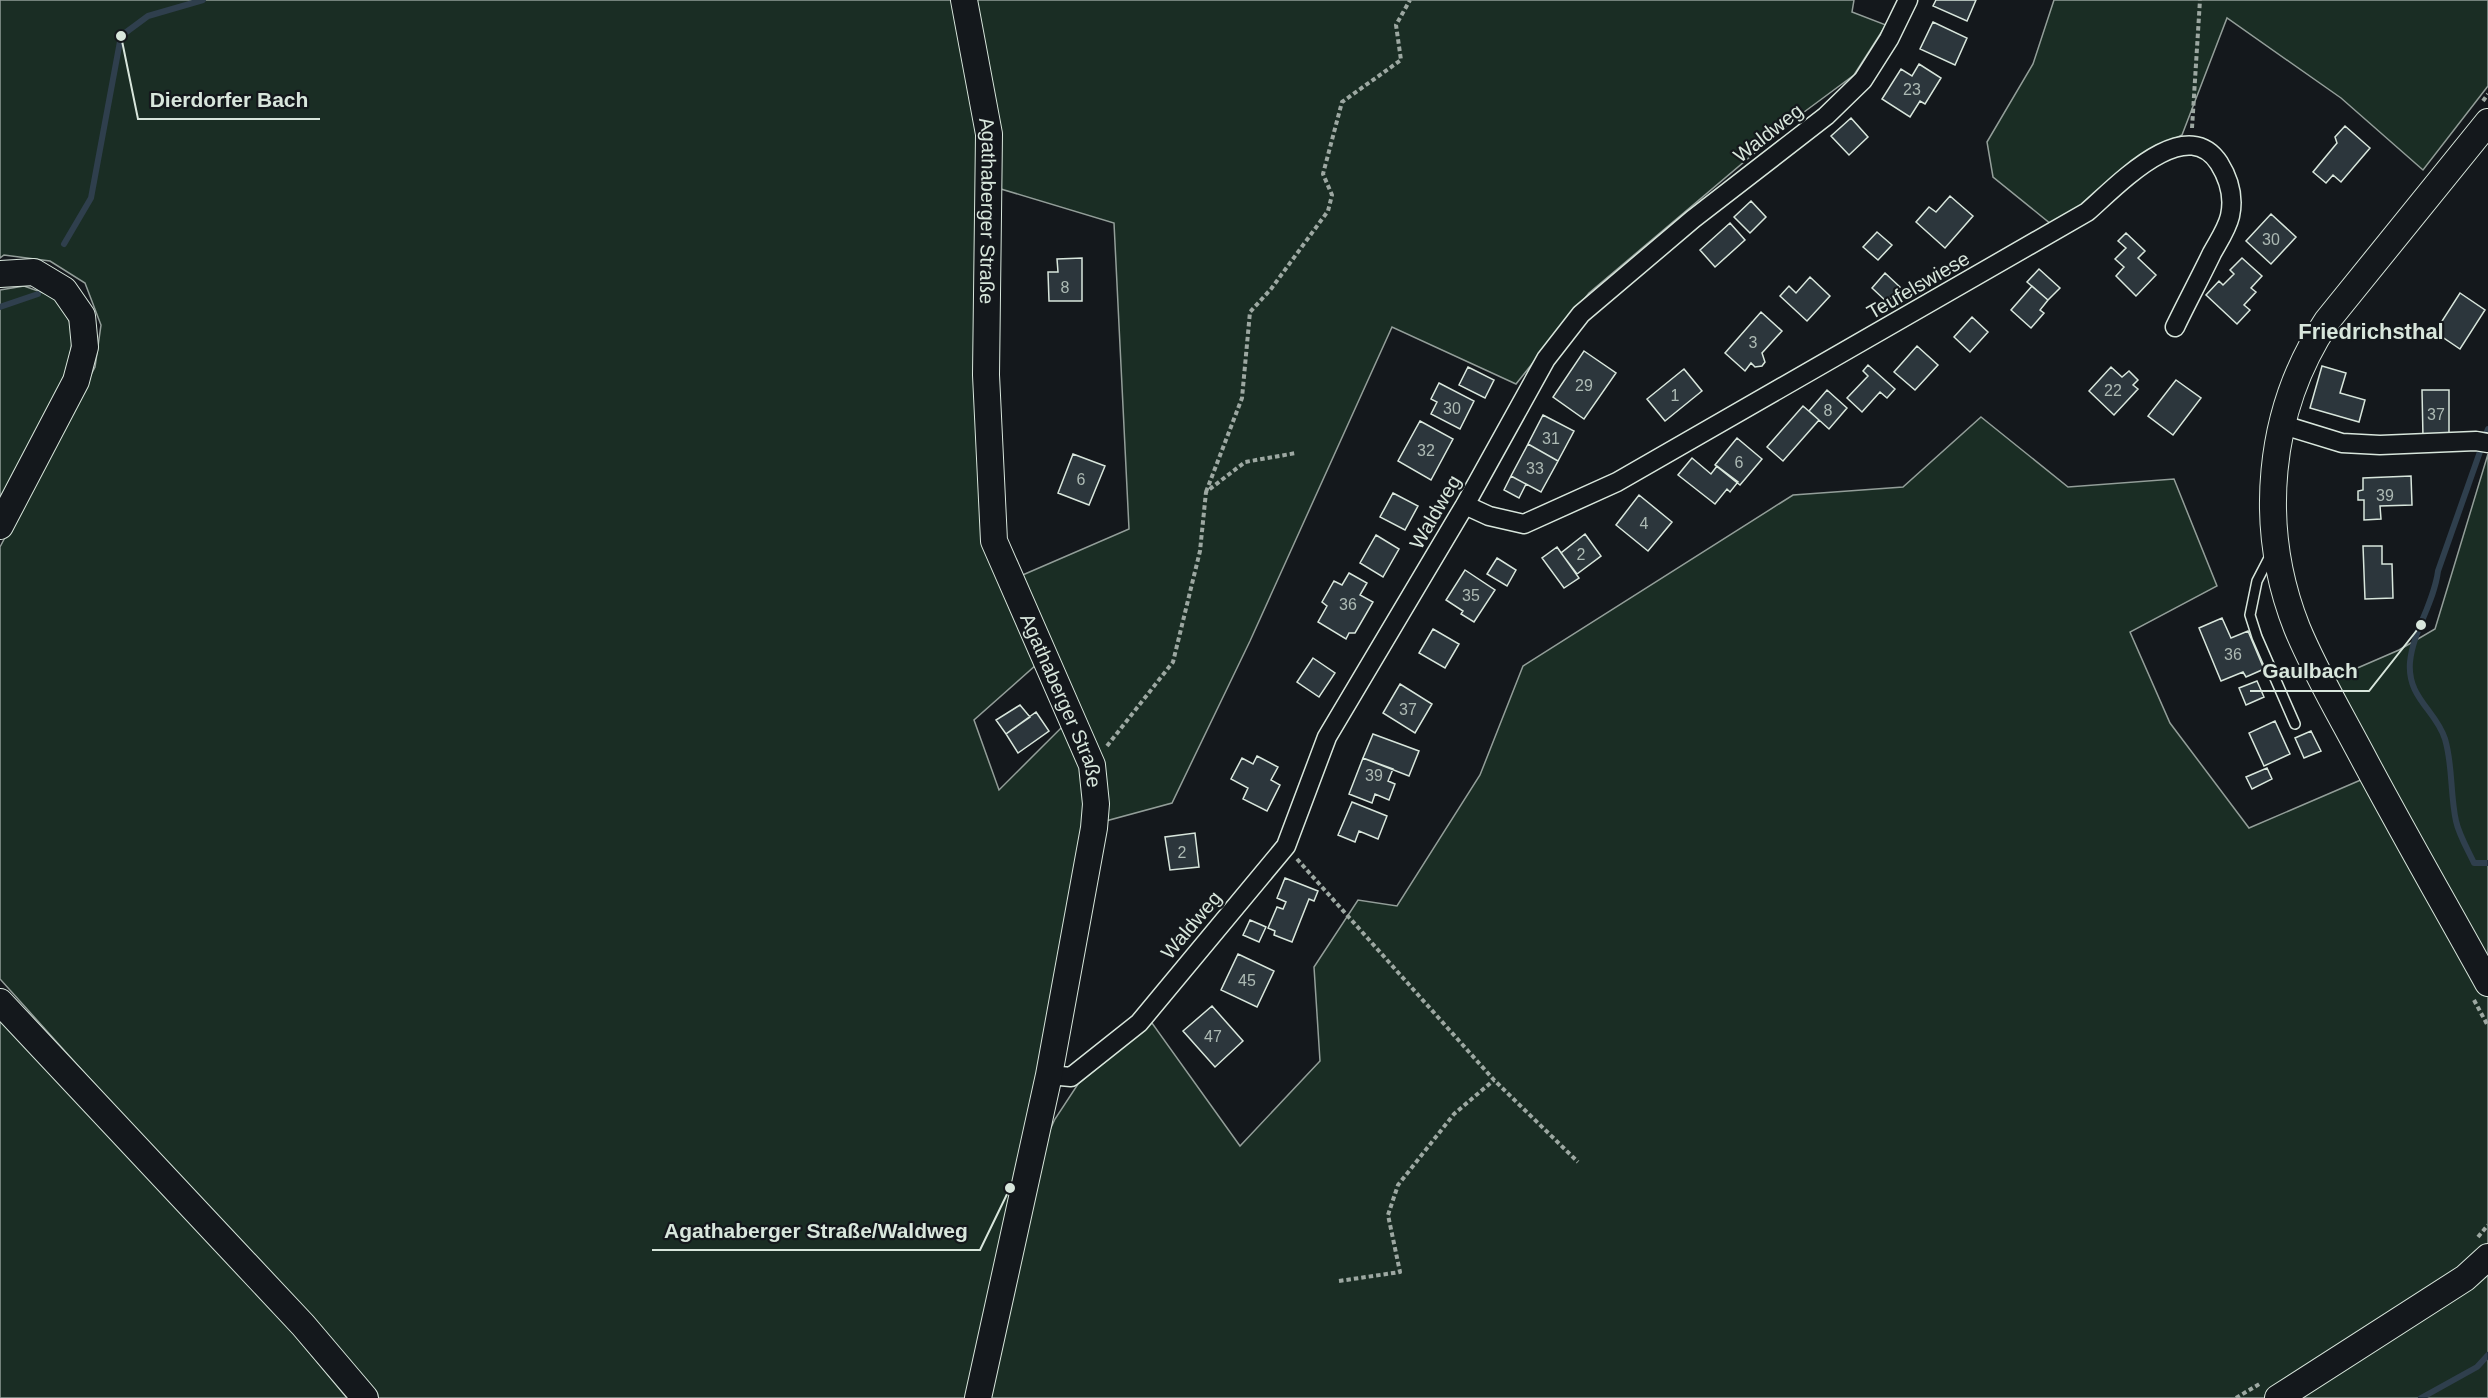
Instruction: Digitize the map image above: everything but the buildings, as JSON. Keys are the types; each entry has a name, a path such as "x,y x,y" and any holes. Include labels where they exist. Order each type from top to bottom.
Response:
{"main road":[{"name":"Agathaberger Straße","path":"964,0 989,134 986,375 994,541 1092,765 1096,804 1094,828 1049,1075 978,1398"},
{"path":"2488,122 2327,321 2302,364 2280,424 2274,488 2276,544 2282,581 2294,618 2318,672 2488,983"},
{"path":"0,274 34,272 64,290 82,316 85,347 76,381 0,526"},
{"path":"0,1002 303,1325 365,1398"},
{"path":"2278,1398 2465,1278 2488,1257"}],"street":[{"name":"Waldweg","path":"1049,1075 1071,1077 1138,1023 1286,846 1327,737 1465,505 1546,359 1581,314 1693,219 1826,116 1863,80 1889,39 1908,0"},
{"name":"Teufelswiese","path":"1465,505 1489,516 1524,524 1617,482 2087,212 2160,152 2190,146"},
{"path":"2175,327 2228,223 2232,202 2229,187 2219,163 2213,155 2190,146"},
{"path":"2280,424 2342,442 2380,445 2482,442"}],"lane":[{"path":"2276,544 2257,581 2250,615 2257,638 2295,724"}],"path":[{"path":"1092,765 1173,662 1200,551 1206,492 1242,398 1250,312 1271,289 1328,211 1332,195 1323,174 1342,102 1401,60 1396,25 1410,0"},
{"path":"2190,146 2200,0"},
{"path":"1206,492 1245,462 1296,453"},
{"path":"1286,846 1494,1080 1578,1162"},
{"path":"1339,1281 1400,1272 1388,1215 1398,1185 1454,1114 1494,1080"}],"green space":[{"path":"0,0 1854,0 1852,12 1886,25 1854,75 1796,118 1589,293 1516,384 1392,327 1250,641 1172,803 1102,822 1018,577 1129,529 1114,223 981,183 984,543 1037,664 974,720 999,790 1065,724 1089,792 1032,1107 968,1398 377,1398 0,979 0,547 95,367 101,325 85,283 50,261 4,255 0,258"},
{"path":"2054,0 2488,0 2488,86 2423,170 2341,98 2227,18 2182,135 2141,155 2084,205 2051,224 1993,177 1987,142 2033,64"},
{"path":"24,286 55,297 71,326 71,350 57,395 0,503 0,290"},
{"path":"1981,417 2068,487 2174,479 2217,586 2130,632 2170,723 2249,828 2363,779 2332,679 2399,650 2435,629 2488,454 2488,1398 986,1398 1042,1147 1055,1119 1078,1084 1152,1023 1240,1146 1320,1061 1314,967 1358,900 1397,906 1480,775 1523,666 1793,495 1903,487"},
{"path":"0,1017 285,1323 347,1398 0,1398"}],"waterway":[{"path":"64,244 91,198 121,36 148,16 203,0"},
{"path":"0,307 38,294"},
{"path":"2488,429 2415,639 2410,662 2410,674 2417,695 2441,729 2445,739 2454,811 2459,832 2474,863 2488,863"},
{"path":"2421,1398 2477,1367 2488,1355"}],"place":[{"name":"Dierdorfer Bach","path":"121,36"},
{"name":"Gaulbach","path":"2421,625"},
{"name":"Agathaberger Straße/Waldweg","path":"1010,1188"}],"district":[{"name":"Friedrichsthal","path":"2371,331"}]}
